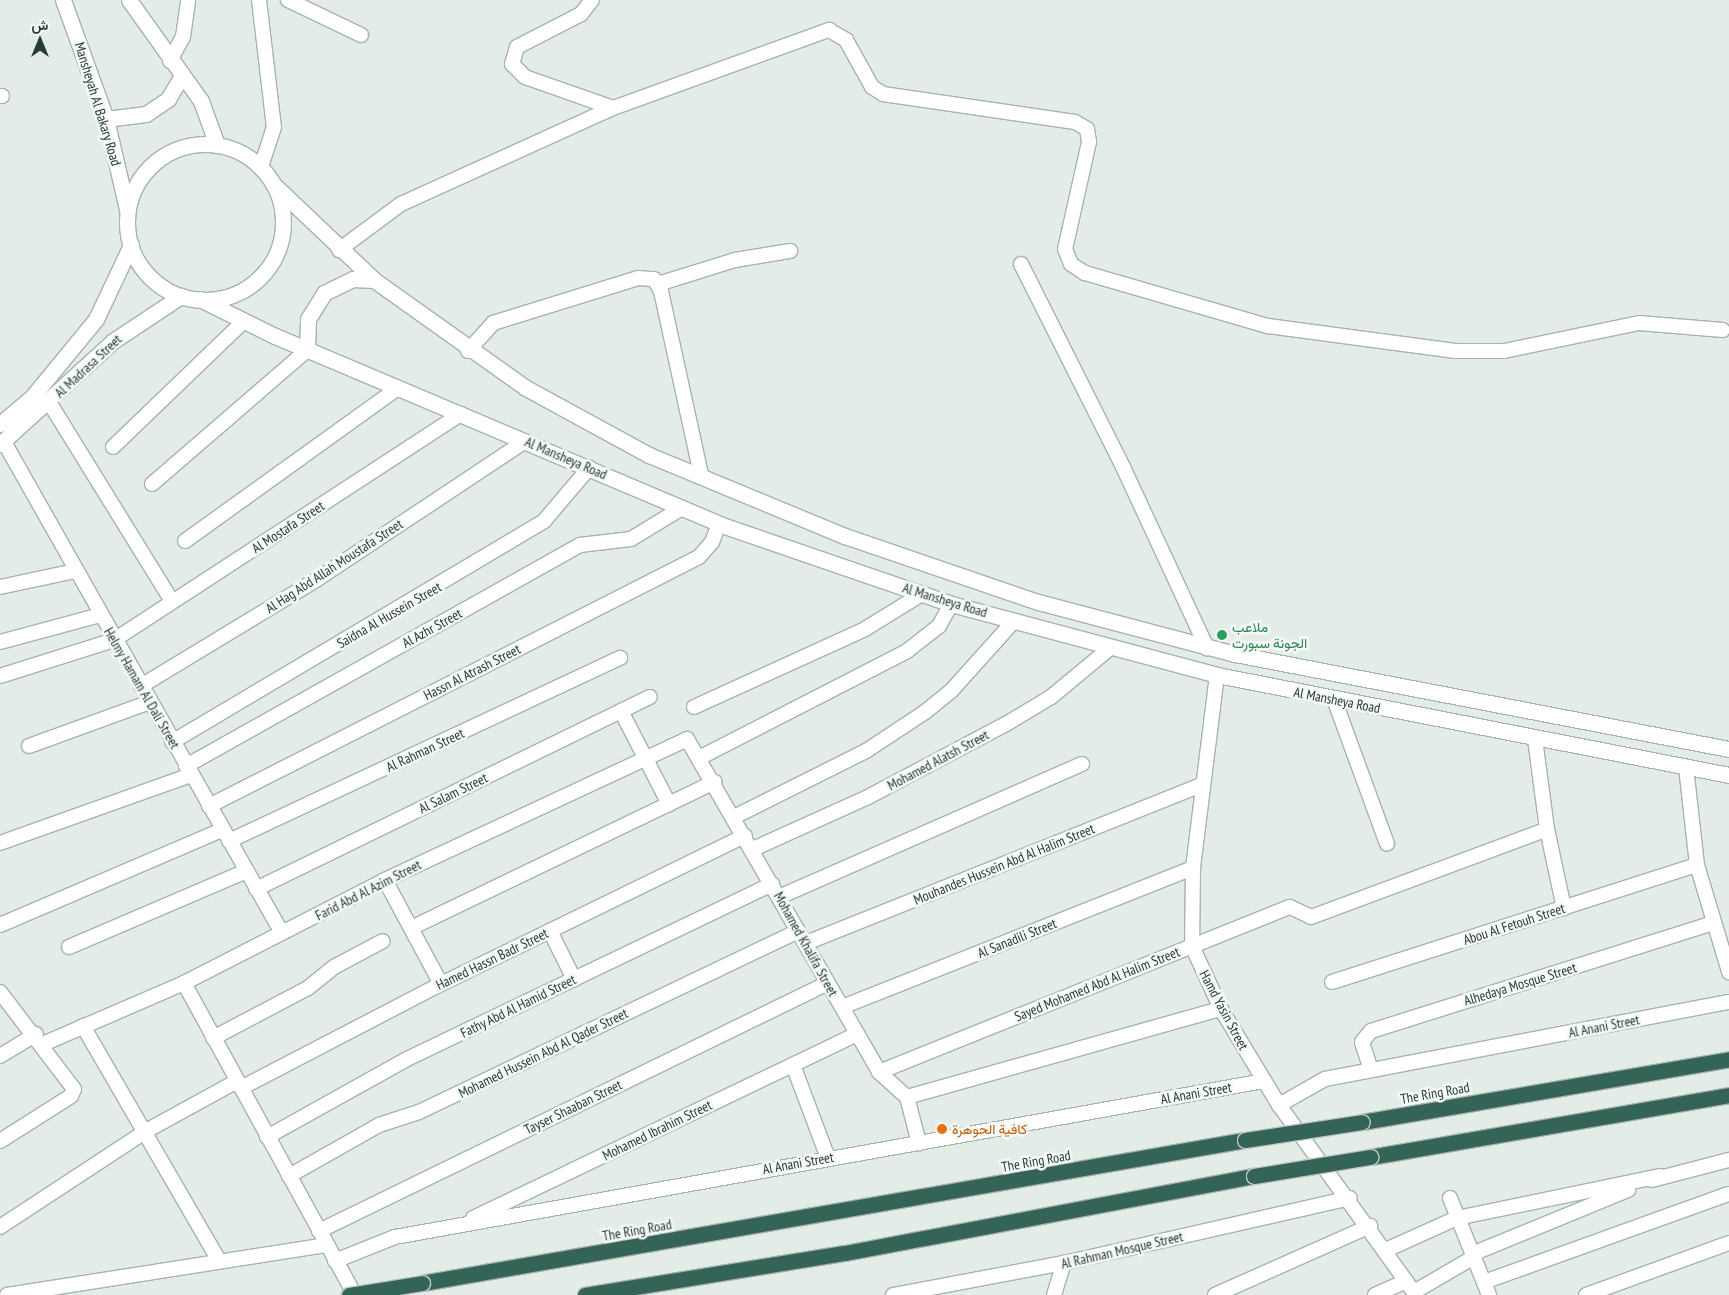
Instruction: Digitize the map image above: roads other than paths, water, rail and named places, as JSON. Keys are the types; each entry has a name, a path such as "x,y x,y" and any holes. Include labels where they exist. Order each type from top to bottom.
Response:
{"highway":[{"name":"The Ring Road","path":"349,1295 762,1226 1245,1140 1362,1122 1729,1059"},
{"path":"585,1295 846,1253 1254,1176 1729,1095"}],"street":[{"name":"Mansheyah Al Bakary Road","path":"64,0 106,119 128,210"},
{"path":"129,0 208,115 216,145"},
{"path":"170,61 183,37 188,0"},
{"path":"259,0 274,127 261,168"},
{"path":"288,0 361,35"},
{"path":"592,0 581,14 517,47 512,64 525,77 614,108"},
{"path":"339,250 369,224 401,204 614,108 829,30 846,40 872,86 883,94 1075,122 1087,128 1089,142 1065,249 1071,264 1085,273 1268,326 1455,350 1504,350 1631,324 1723,330"},
{"path":"106,119 133,118 152,111 168,99 182,76"},
{"path":"199,144 233,149 261,168 273,184 282,224 271,263 240,290 200,299 181,296 150,276 131,245 128,210 140,178 166,154 199,144"},
{"name":"Al Mansheya Road","path":"273,184 339,250 374,280 468,350 607,434 846,536 973,581 1207,648 1370,683 1729,749"},
{"name":"Al Madrasa Street","path":"0,424 32,397 92,324 116,284 131,245"},
{"path":"658,284 735,260 790,251"},
{"path":"1021,264 1207,648"},
{"path":"468,350 484,330 505,319 638,278 654,279 658,284 701,475"},
{"path":"152,484 308,350 308,319 324,293 353,279 374,280"},
{"name":"Al Madrasa Street","path":"2,443 49,402 113,341 181,296"},
{"name":"Al Mansheya Road","path":"200,299 243,322 720,524 951,604 1110,648 1217,675 1535,739 1729,775"},
{"path":"113,447 243,322"},
{"path":"184,541 398,388"},
{"path":"49,402 172,601"},
{"name":"Al Mostafa Street","path":"0,676 114,640 461,414"},
{"name":"Al Hag Abd Allah Moustafa Street","path":"140,686 316,580 525,441"},
{"name":"Helmy Hamam Al Dali Street","path":"2,443 282,933"},
{"name":"Saidna Al Hussein Street","path":"172,742 544,521 589,468"},
{"name":"Al Azhr Street","path":"0,843 188,770 580,545 632,539 682,508"},
{"name":"Hassn Al Atrash Street","path":"209,806 699,557 712,542 720,524"},
{"path":"0,587 75,571"},
{"path":"694,707 865,630 922,594"},
{"path":"701,757 907,651 939,626 951,604"},
{"path":"0,642 100,615"},
{"path":"734,817 866,751 925,712 952,690 1014,621"},
{"name":"Mohamed Alatsh Street","path":"753,849 868,797 998,729 1051,697 1110,648"},
{"name":"Al Rahman Street","path":"0,925 226,836 620,658"},
{"name":"Hamd Yasin Street","path":"1217,675 1193,868 1192,946 1221,1009 1279,1105 1350,1198 1412,1289"},
{"name":"Al Salam Street","path":"256,889 650,697"},
{"path":"1334,699 1388,844"},
{"path":"28,746 150,702"},
{"path":"621,711 669,804"},
{"name":"Farid Abd Al Azim Street","path":"0,1056 39,1039 83,1026 184,983 385,880 680,739 692,742"},
{"path":"1535,739 1546,829 1564,908"},
{"name":"Mohamed Khalifa Street","path":"692,742 878,1072 908,1097"},
{"path":"779,896 1082,764"},
{"path":"1686,767 1697,866 1711,924 1729,972"},
{"path":"411,928 715,782"},
{"name":"Mouhandes Hussein Abd Al Halim Street","path":"806,943 1202,786"},
{"name":"Sayed Mohamed Abd Al Halim Street","path":"878,1072 1290,907 1311,918 1546,829"},
{"name":"Hamed Hassn Badr Street","path":"0,1228 146,1131 441,984 745,836"},
{"name":"Abou Al Fetouh Street","path":"1332,982 1697,866"},
{"name":"Al Sanadili Street","path":"842,1007 1193,868"},
{"path":"70,947 246,871"},
{"path":"385,880 441,984"},
{"name":"Fathy Abd Al Hamid Street","path":"267,1137 408,1059 772,884"},
{"name":"Alhedaya Mosque Street","path":"1371,1070 1362,1042 1371,1031 1711,924"},
{"name":"Mohamed Hussein Abd Al Qader Street","path":"289,1176 378,1125 420,1112 798,930"},
{"path":"550,931 574,979"},
{"path":"214,1038 308,988 334,967 383,941"},
{"path":"184,983 355,1295"},
{"name":"Tayser Shaaban Street","path":"319,1231 828,983"},
{"path":"0,992 39,1039 74,1089 71,1096 0,1141"},
{"name":"Al Anani Street","path":"1279,1105 1325,1079 1729,1002"},
{"path":"919,1143 908,1097 1221,1009"},
{"path":"83,1026 146,1131 219,1261"},
{"name":"Mohamed Ibrahim Street","path":"457,1226 857,1034"},
{"path":"793,1065 828,1158"},
{"name":"Al Anani Street","path":"335,1261 395,1237 1264,1081"},
{"path":"1386,1250 1457,1218 1729,1160"},
{"path":"1375,1295 1412,1289 1473,1256 1660,1176"},
{"path":"1450,1198 1487,1289 1729,1194"},
{"name":"Al Rahman Mosque Street","path":"893,1295 1064,1263 1350,1198"},
{"path":"1215,1295 1370,1226"},
{"path":"1586,1295 1729,1243"},
{"path":"7,1295 327,1245"},
{"path":"1054,1295 1064,1263"}],"place":[{"name":"ملاعب الجونة سبورت","path":"1222,635"},
{"name":"كافية الحوهرة","path":"942,1129"}]}
